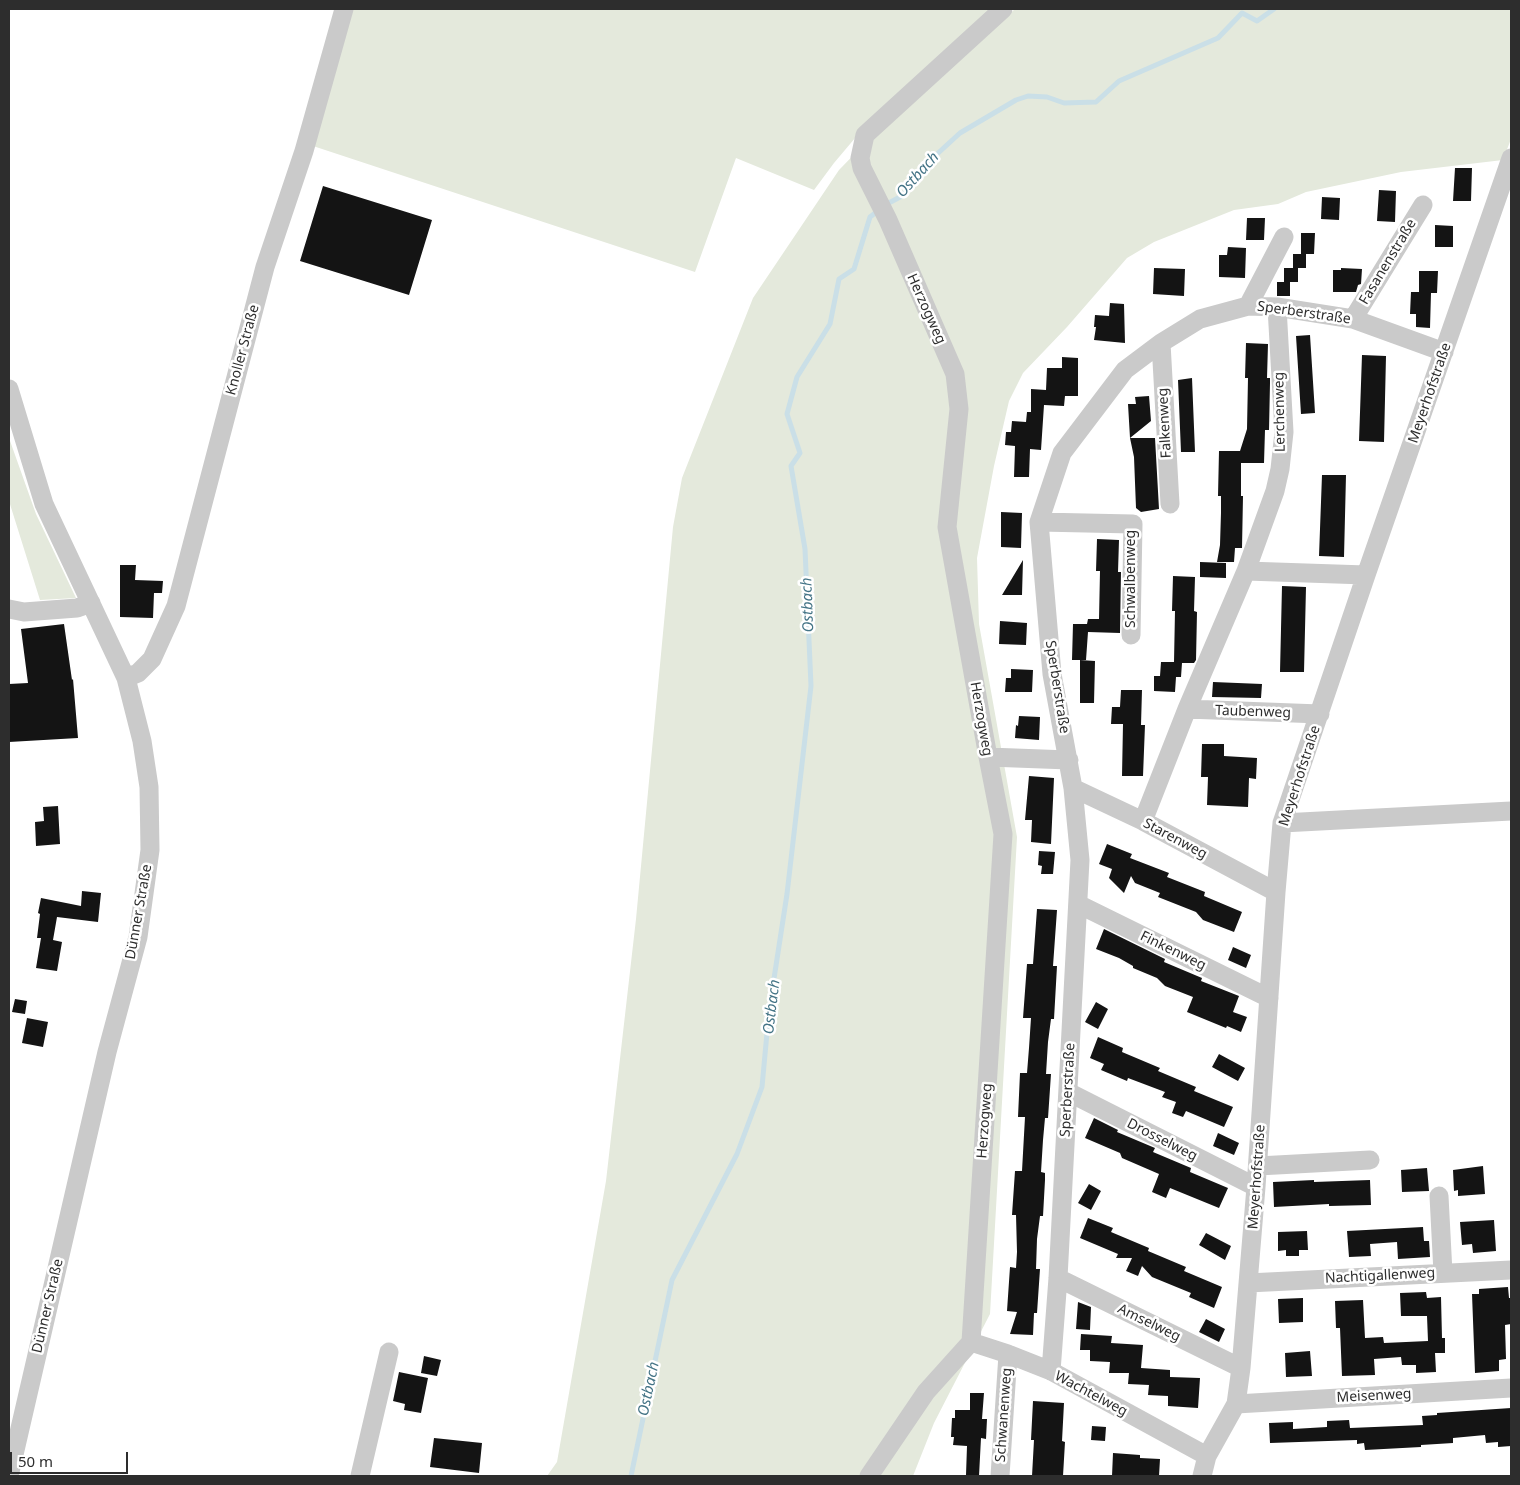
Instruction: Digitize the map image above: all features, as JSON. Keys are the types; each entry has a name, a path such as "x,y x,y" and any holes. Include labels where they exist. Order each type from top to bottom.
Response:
{"street":[{"name":"Knoller Straße","path":"126,678 138,674 152,659 176,606 266,267 304,151 344,9"},
{"name":"Herzogweg","path":"971,1342 1003,834 947,527 959,409 955,374 888,220 862,168 860,158 865,135 1002,9"},
{"name":"Meyerhofstraße","path":"1202,1476 1207,1456 1236,1404 1241,1368 1258,1166 1282,823 1511,158"},
{"name":"Fasanenstraße","path":"1354,320 1423,205"},
{"path":"1248,306 1284,237"},
{"name":"Sperberstraße","path":"1050,1372 1058,1278 1080,860 1069,760 1052,674 1039,522 1062,454 1125,370 1161,343 1200,319 1248,306 1277,307 1354,320 1444,352"},
{"name":"Lerchenweg","path":"1143,821 1187,709 1246,572 1275,491 1280,469 1284,432 1277,307"},
{"name":"Falkenweg","path":"1161,343 1170,504"},
{"name":"Dünner Straße","path":"9,389 44,504 126,678 142,741 148,787 150,850 138,937 108,1052 9,1476"},
{"name":"Schwalbenweg","path":"1039,522 1133,524 1131,635"},
{"path":"1246,572 1366,575"},
{"path":"9,609 24,612 77,608 91,603"},
{"name":"Taubenweg","path":"1187,709 1320,714"},
{"path":"988,757 1069,760"},
{"name":"Starenweg","path":"1073,788 1143,821 1276,892"},
{"path":"1282,823 1511,811"},
{"name":"Finkenweg","path":"1078,904 1269,998"},
{"name":"Drosselweg","path":"1068,1092 1256,1187"},
{"path":"1258,1166 1370,1160"},
{"path":"1439,1196 1443,1273"},
{"name":"Nachtigallenweg","path":"1248,1283 1511,1270"},
{"name":"Amselweg","path":"1058,1278 1241,1368"},
{"path":"869,1476 926,1392 971,1342"},
{"name":"Wachtelweg","path":"971,1342 1008,1354 1050,1372 1207,1456"},
{"path":"360,1476 389,1352"},
{"name":"Schwanenweg","path":"1000,1476 1008,1354"},
{"name":"Meisenweg","path":"1236,1404 1511,1388"}],"shaded area":[{"path":"351,9 992,9 861,131 814,190 736,158 695,272 313,146"},
{"path":"1015,9 1511,9 1511,139 1503,160 1401,172 1306,192 1278,204 1234,210 1154,242 1127,258 1067,327 1023,373 1009,401 994,466 977,558 979,624 1017,837 990,1314 934,1423 913,1476 547,1476 557,1462 606,1181 636,919 673,527 682,478 753,298 839,170 871,137"},
{"path":"9,438 36,514 76,598 40,600 9,501"}],"building":[{"path":"1455,168 1472,168 1471,201 1453,201"},
{"path":"323,186 432,220 409,295 300,261"},
{"path":"1379,190 1396,191 1395,222 1377,221"},
{"path":"1322,197 1340,198 1339,220 1321,219"},
{"path":"1247,218 1265,218 1264,240 1246,240"},
{"path":"1435,225 1453,226 1453,247 1435,247"},
{"path":"1301,233 1315,233 1314,254 1306,254 1306,268 1293,268 1293,254 1301,254"},
{"path":"1228,247 1246,248 1245,278 1219,277 1219,255 1227,255"},
{"path":"1154,268 1185,269 1184,296 1153,294"},
{"path":"1284,268 1298,268 1298,282 1284,282"},
{"path":"1341,268 1362,269 1361,284 1358,285 1356,292 1333,292 1333,270 1341,270"},
{"path":"1419,271 1438,271 1437,293 1431,293 1430,328 1416,327 1416,314 1410,314 1411,292 1419,292"},
{"path":"1277,282 1290,282 1290,296 1277,296"},
{"path":"1110,303 1124,304 1125,343 1094,340 1095,315 1109,316"},
{"path":"1310,335 1315,413 1301,414 1296,336"},
{"path":"1246,343 1268,344 1267,378 1270,378 1269,430 1265,430 1264,463 1241,463 1241,496 1243,496 1242,548 1235,548 1234,562 1217,562 1220,545 1221,513 1221,496 1218,496 1219,451 1240,451 1247,429 1248,378 1245,378"},
{"path":"1362,355 1386,356 1384,442 1359,441"},
{"path":"1062,357 1078,358 1078,396 1065,396 1064,406 1044,405 1041,450 1030,449 1029,477 1014,477 1015,446 1005,445 1006,432 1011,432 1012,421 1026,422 1027,412 1031,412 1031,389 1046,390 1047,368 1062,368"},
{"path":"1192,378 1195,452 1181,452 1178,380"},
{"path":"1149,396 1151,421 1130,438 1128,404 1136,404 1135,397"},
{"path":"1130,438 1155,438 1159,509 1141,512 1136,508 1134,457"},
{"path":"1322,475 1346,475 1344,557 1319,556"},
{"path":"1001,512 1022,513 1021,548 1001,547"},
{"path":"1097,539 1119,540 1118,572 1121,572 1120,633 1088,632 1086,660 1072,660 1073,624 1087,624 1088,619 1099,619 1100,571 1096,571"},
{"path":"1023,560 1022,595 1002,595"},
{"path":"1200,562 1226,563 1226,578 1200,577"},
{"path":"120,565 136,565 135,580 163,581 162,593 154,593 153,618 120,617"},
{"path":"1173,576 1195,577 1194,611 1197,612 1196,660 1194,663 1182,663 1181,677 1176,677 1175,692 1154,691 1154,676 1160,676 1161,662 1174,662 1175,611 1172,611"},
{"path":"1282,586 1306,587 1304,672 1280,672"},
{"path":"1000,621 1027,623 1026,645 999,644"},
{"path":"64,624 73,679 78,738 9,742 9,684 28,683 21,629"},
{"path":"1080,660 1095,661 1094,703 1080,703"},
{"path":"1011,669 1033,670 1032,692 1005,692 1006,678 1011,678"},
{"path":"1213,682 1262,684 1261,698 1212,697"},
{"path":"1121,690 1142,690 1141,725 1145,725 1143,776 1122,776 1123,724 1111,724 1112,707 1120,707"},
{"path":"1019,716 1040,717 1039,740 1015,738"},
{"path":"1202,744 1224,744 1224,756 1257,758 1256,779 1249,778 1248,807 1207,805 1208,777 1201,777"},
{"path":"1029,776 1054,778 1051,844 1031,842 1032,820 1025,820"},
{"path":"58,806 60,844 36,846 35,822 44,821 43,807"},
{"path":"1107,844 1132,854 1130,858 1169,873 1167,877 1205,892 1204,896 1242,912 1234,932 1203,920 1196,912 1158,897 1160,893 1135,883 1131,876 1124,893 1109,878 1112,869 1099,864"},
{"path":"1039,851 1055,852 1053,874 1041,874 1042,866 1038,865"},
{"path":"82,891 101,893 98,922 57,917 53,940 62,942 57,971 36,968 41,938 37,938 41,898 81,906"},
{"path":"1037,909 1057,910 1053,966 1057,966 1054,1019 1051,1019 1048,1042 1046,1074 1051,1074 1048,1118 1045,1118 1043,1140 1041,1172 1045,1173 1045,1180 1043,1216 1040,1216 1037,1239 1036,1269 1040,1269 1037,1313 1034,1313 1033,1335 1010,1334 1017,1312 1007,1311 1010,1267 1016,1268 1016,1215 1012,1215 1015,1171 1022,1171 1025,1117 1018,1117 1020,1073 1027,1073 1031,1018 1023,1018 1027,964 1033,964"},
{"path":"1104,929 1165,959 1164,962 1202,978 1201,981 1239,996 1233,1012 1247,1017 1241,1032 1187,1012 1193,997 1165,986 1157,978 1133,968 1133,966 1119,958 1096,949"},
{"path":"1233,947 1251,955 1246,968 1228,960"},
{"path":"15,999 27,1001 25,1014 12,1012"},
{"path":"1096,1002 1108,1009 1098,1029 1085,1022"},
{"path":"27,1018 48,1022 43,1047 22,1043"},
{"path":"1098,1037 1123,1048 1122,1052 1160,1068 1158,1071 1196,1087 1194,1091 1233,1107 1224,1127 1186,1111 1183,1117 1172,1113 1176,1102 1162,1097 1165,1092 1128,1078 1127,1081 1101,1070 1104,1064 1090,1058"},
{"path":"1219,1054 1245,1068 1238,1081 1212,1067"},
{"path":"1094,1118 1118,1130 1117,1132 1155,1148 1153,1152 1191,1168 1190,1172 1228,1188 1219,1208 1170,1188 1166,1198 1152,1192 1159,1174 1122,1158 1120,1153 1085,1138"},
{"path":"1218,1133 1239,1143 1234,1155 1213,1146"},
{"path":"1483,1166 1485,1194 1458,1196 1458,1190 1454,1191 1453,1170"},
{"path":"1427,1168 1429,1191 1402,1192 1401,1170"},
{"path":"1314,1180 1314,1182 1370,1180 1371,1205 1329,1206 1329,1204 1274,1207 1273,1182"},
{"path":"1089,1184 1101,1191 1091,1210 1078,1203"},
{"path":"1088,1218 1113,1228 1111,1232 1149,1248 1148,1251 1186,1267 1184,1271 1222,1287 1214,1308 1189,1297 1191,1293 1152,1277 1142,1266 1138,1276 1126,1271 1132,1258 1116,1258 1118,1254 1080,1238"},
{"path":"1494,1220 1496,1251 1473,1253 1472,1244 1462,1245 1460,1222"},
{"path":"1423,1227 1424,1241 1429,1241 1430,1257 1398,1259 1397,1242 1370,1244 1371,1256 1349,1257 1347,1231"},
{"path":"1307,1231 1308,1250 1299,1250 1299,1256 1286,1256 1286,1250 1278,1251 1278,1232"},
{"path":"1206,1233 1231,1246 1225,1260 1199,1245"},
{"path":"1508,1287 1509,1298 1511,1298 1511,1324 1505,1325 1506,1359 1499,1360 1499,1371 1475,1373 1472,1294 1479,1294 1479,1289"},
{"path":"1426,1292 1427,1298 1441,1297 1442,1338 1445,1338 1445,1353 1435,1353 1436,1372 1416,1373 1416,1365 1402,1365 1401,1357 1374,1359 1375,1375 1342,1376 1340,1328 1336,1328 1335,1301 1363,1300 1365,1338 1383,1337 1384,1343 1428,1341 1427,1316 1401,1316 1400,1293"},
{"path":"1303,1298 1303,1322 1279,1323 1278,1299"},
{"path":"1078,1302 1091,1307 1090,1330 1076,1329"},
{"path":"1206,1319 1225,1329 1219,1342 1199,1332"},
{"path":"1081,1334 1112,1336 1111,1343 1143,1345 1141,1368 1170,1370 1170,1377 1200,1378 1198,1408 1168,1406 1168,1396 1148,1395 1149,1385 1128,1384 1129,1373 1109,1373 1110,1362 1090,1361 1090,1350 1080,1350"},
{"path":"1310,1351 1312,1376 1286,1377 1285,1353"},
{"path":"424,1356 441,1360 437,1376 421,1373"},
{"path":"399,1372 428,1378 421,1413 404,1410 405,1404 393,1401"},
{"path":"970,1393 984,1393 982,1419 987,1419 986,1439 981,1438 979,1476 966,1475 967,1446 953,1445 954,1437 951,1437 952,1418 955,1418 955,1410 970,1410"},
{"path":"1033,1401 1064,1403 1062,1441 1065,1442 1063,1476 1032,1476 1034,1440 1031,1440"},
{"path":"1511,1408 1511,1446 1498,1447 1498,1442 1486,1443 1485,1435 1453,1438 1453,1443 1421,1445 1421,1447 1365,1450 1364,1443 1357,1444 1357,1440 1270,1443 1269,1423 1293,1422 1293,1429 1327,1427 1327,1421 1349,1420 1350,1428 1423,1425 1422,1416 1437,1415 1437,1413"},
{"path":"1092,1426 1106,1427 1105,1441 1091,1440"},
{"path":"434,1438 482,1443 479,1473 430,1467"},
{"path":"1113,1453 1140,1455 1140,1458 1160,1459 1159,1476 1112,1476"}],"waterway":[{"name":"Ostbach","path":"885,205 902,196 924,166 960,133 1016,100 1028,96 1047,97 1064,103 1096,102 1119,81 1218,38 1242,13 1257,21 1274,9"},
{"name":"Ostbach","path":"631,1476 672,1280 737,1154 762,1087 769,1011 787,894 811,686 805,549 791,466 800,453 787,414 797,377 830,324 839,279 854,269 870,217 879,210"}]}
